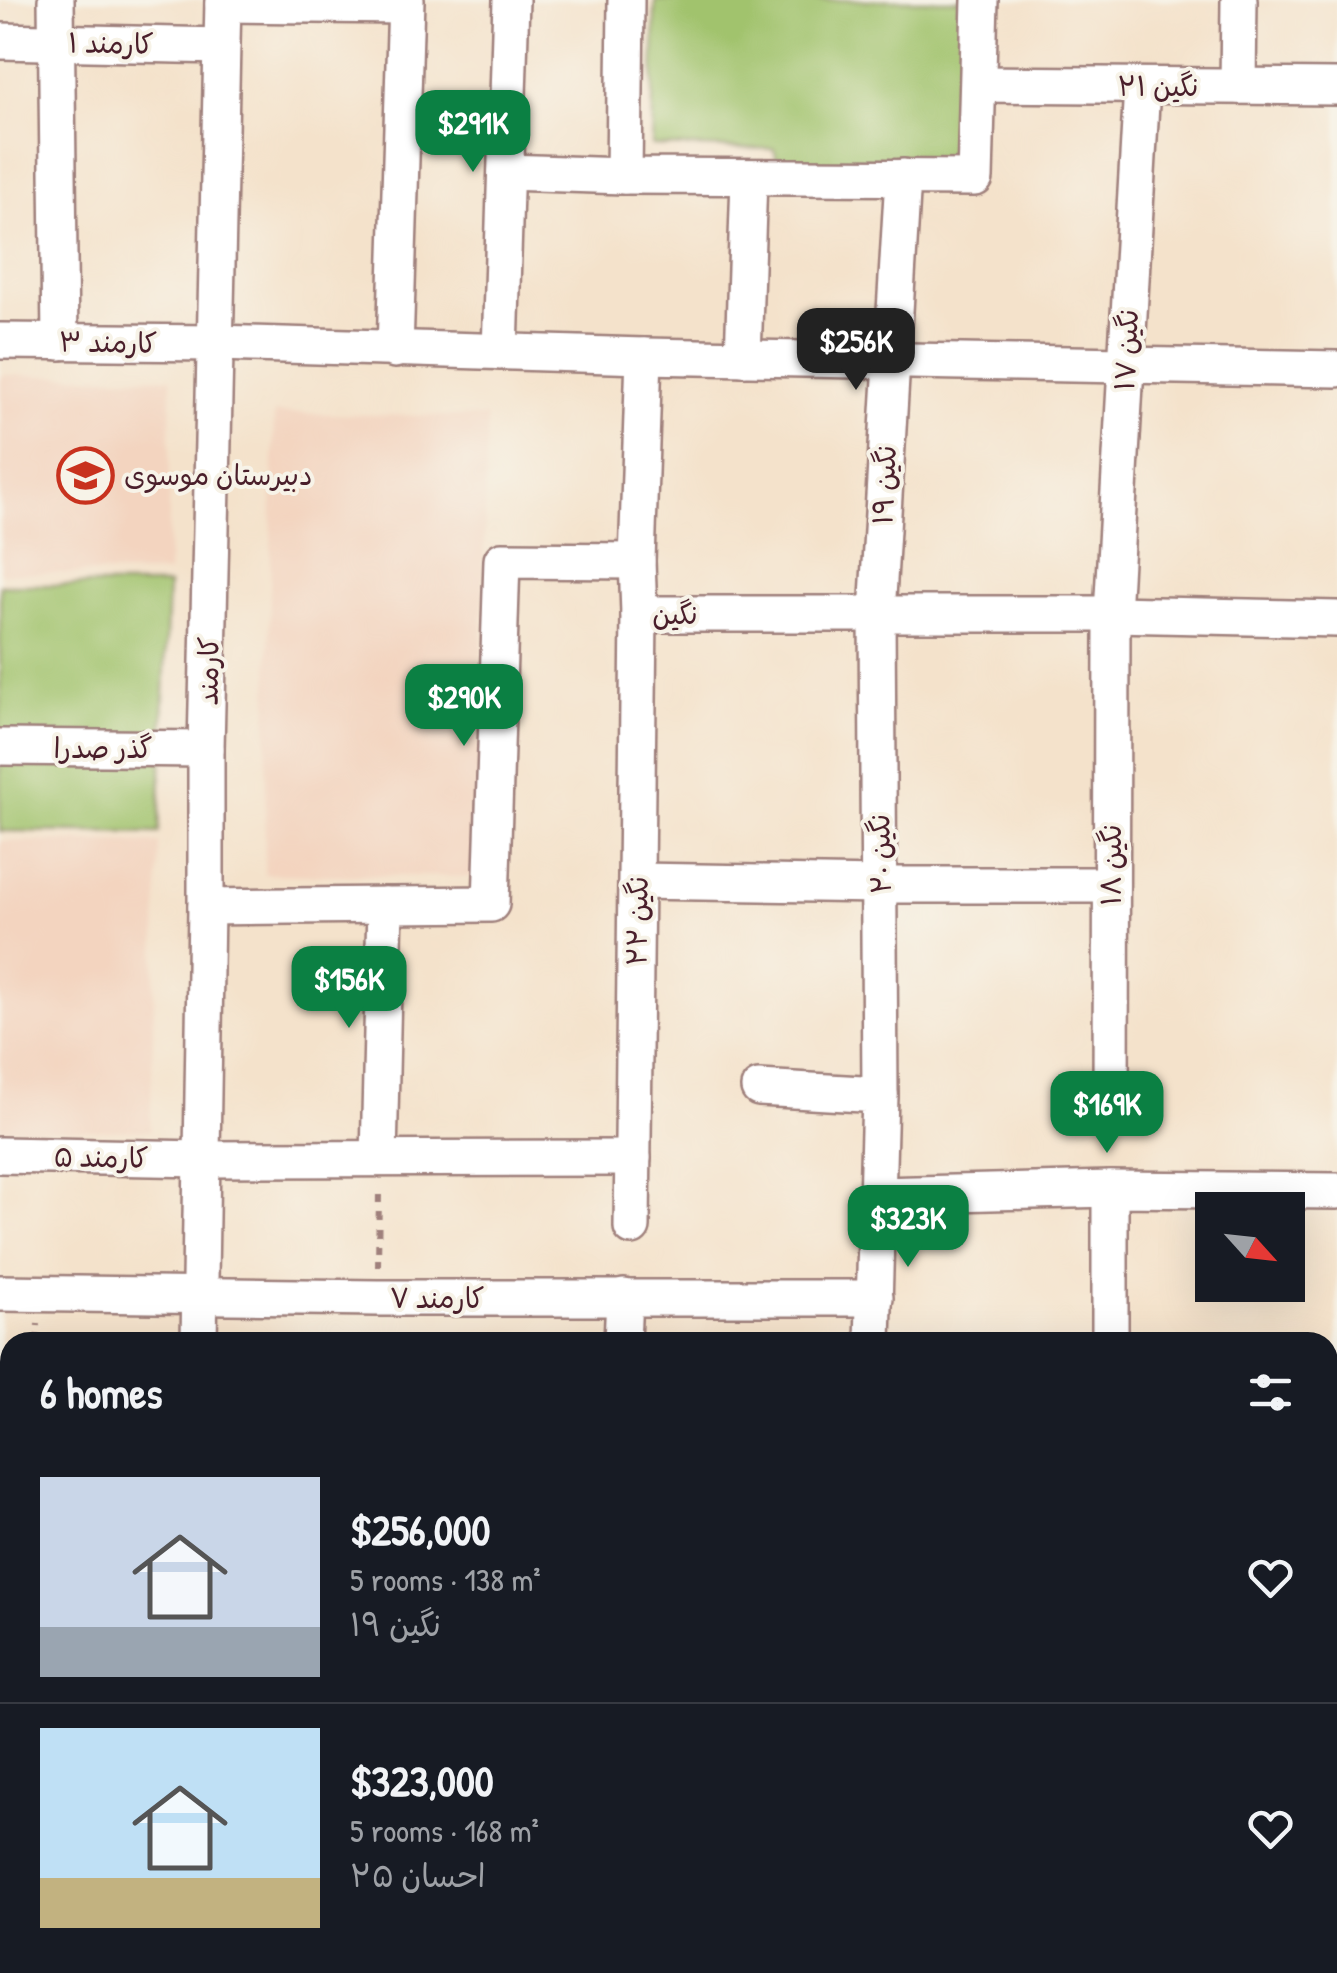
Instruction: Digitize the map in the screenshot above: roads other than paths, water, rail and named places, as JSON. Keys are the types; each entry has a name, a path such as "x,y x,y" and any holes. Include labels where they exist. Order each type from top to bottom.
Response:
{"street":[{"path":"56,0 60,342"},
{"path":"500,352 511,0"},
{"path":"624,176 626,0"},
{"path":"506,172 975,178 980,0"},
{"path":"1238,86 1239,0"},
{"path":"223,2 405,3 395,350"},
{"name":"کارمند","path":"199,1332 206,749 223,2"},
{"name":"کارمند ۱","path":"0,41 222,46"},
{"name":"نگین ۲۱","path":"978,84 1337,87"},
{"name":"نگین ۱۷","path":"1112,614 1142,86"},
{"path":"743,358 749,177"},
{"name":"نگین ۱۹","path":"877,614 903,177"},
{"name":"کارمند ۳","path":"0,341 216,343"},
{"path":"216,343 644,356 1337,369"},
{"name":"نگین","path":"644,356 637,560 639,614 1112,614 1337,620"},
{"path":"206,907 491,904 502,560 637,560"},
{"name":"نگین ۲۲","path":"632,1228 639,614"},
{"name":"نگین ۲۰","path":"873,1332 880,1095 877,614"},
{"name":"نگین ۱۸","path":"1110,1116 1112,614"},
{"name":"گذر صدرا","path":"0,748 206,749"},
{"path":"637,881 1111,885"},
{"path":"379,1158 385,905"},
{"path":"759,1088 880,1095"},
{"name":"کارمند ۵","path":"0,1154 202,1159 633,1158"},
{"path":"1110,1189 1110,1332"},
{"path":"878,1196 1110,1189 1337,1191"},
{"name":"کارمند ۷","path":"0,1292 378,1298 875,1298"},
{"path":"622,1332 624,1298"}],"place":[{"name":"دبیرستان موسوی","path":"85,475"}]}
